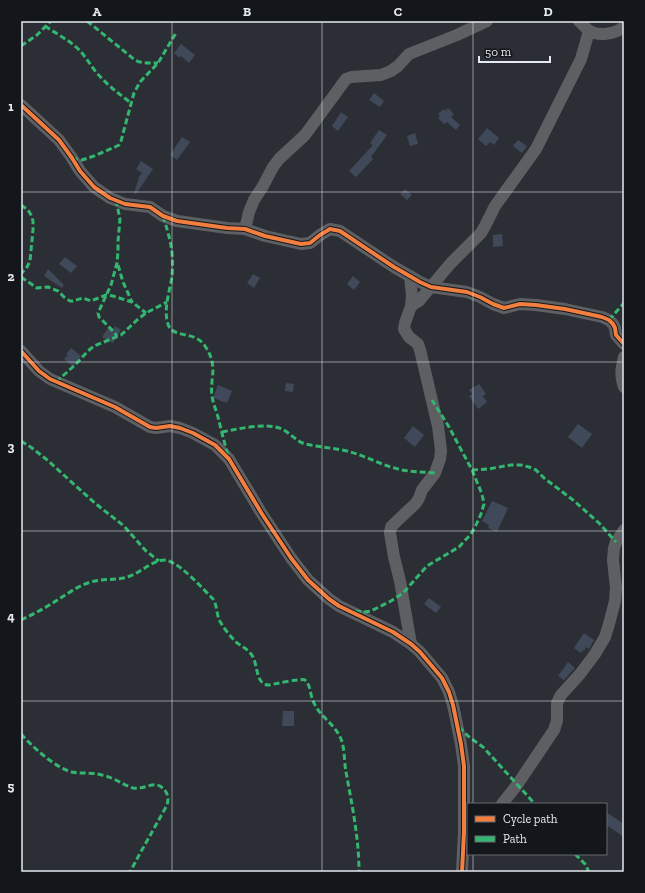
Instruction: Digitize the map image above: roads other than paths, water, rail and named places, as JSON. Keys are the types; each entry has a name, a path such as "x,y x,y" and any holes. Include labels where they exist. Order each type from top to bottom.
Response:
{"street":[{"path":"245,229 249,212 254,200 273,168 305,135 346,79 351,76 381,75 391,71 409,54 488,21"},
{"path":"579,21 589,31 596,33 611,34 624,27"},
{"path":"412,306 419,301 481,233 495,206 536,149 581,59 589,31"},
{"path":"21,105 59,140 80,171 94,186 110,198 125,204 150,207 163,216 177,221 245,229 265,236 301,244 310,243 330,229 340,231 376,256 431,287 468,292 504,308 520,304 536,305 602,317 609,320 613,324 616,335 624,344"},
{"path":"410,276 412,306 404,329 406,334 418,344 420,350 438,426 441,451 435,473 422,490 416,503 391,527 390,533 403,593 406,622 411,644"},
{"path":"21,351 39,371 50,379 115,407 150,427 156,428 170,426 180,428 215,445 228,459 290,558 308,580 339,606 393,632 420,652 442,678 449,692 461,744 464,766 466,832 462,872"},
{"path":"623,381 621,370 624,357"},
{"path":"503,803 517,785 554,730 557,721 557,703 561,694 580,674 595,654 605,637 614,607 616,588 613,560 614,548 624,530"}]}
